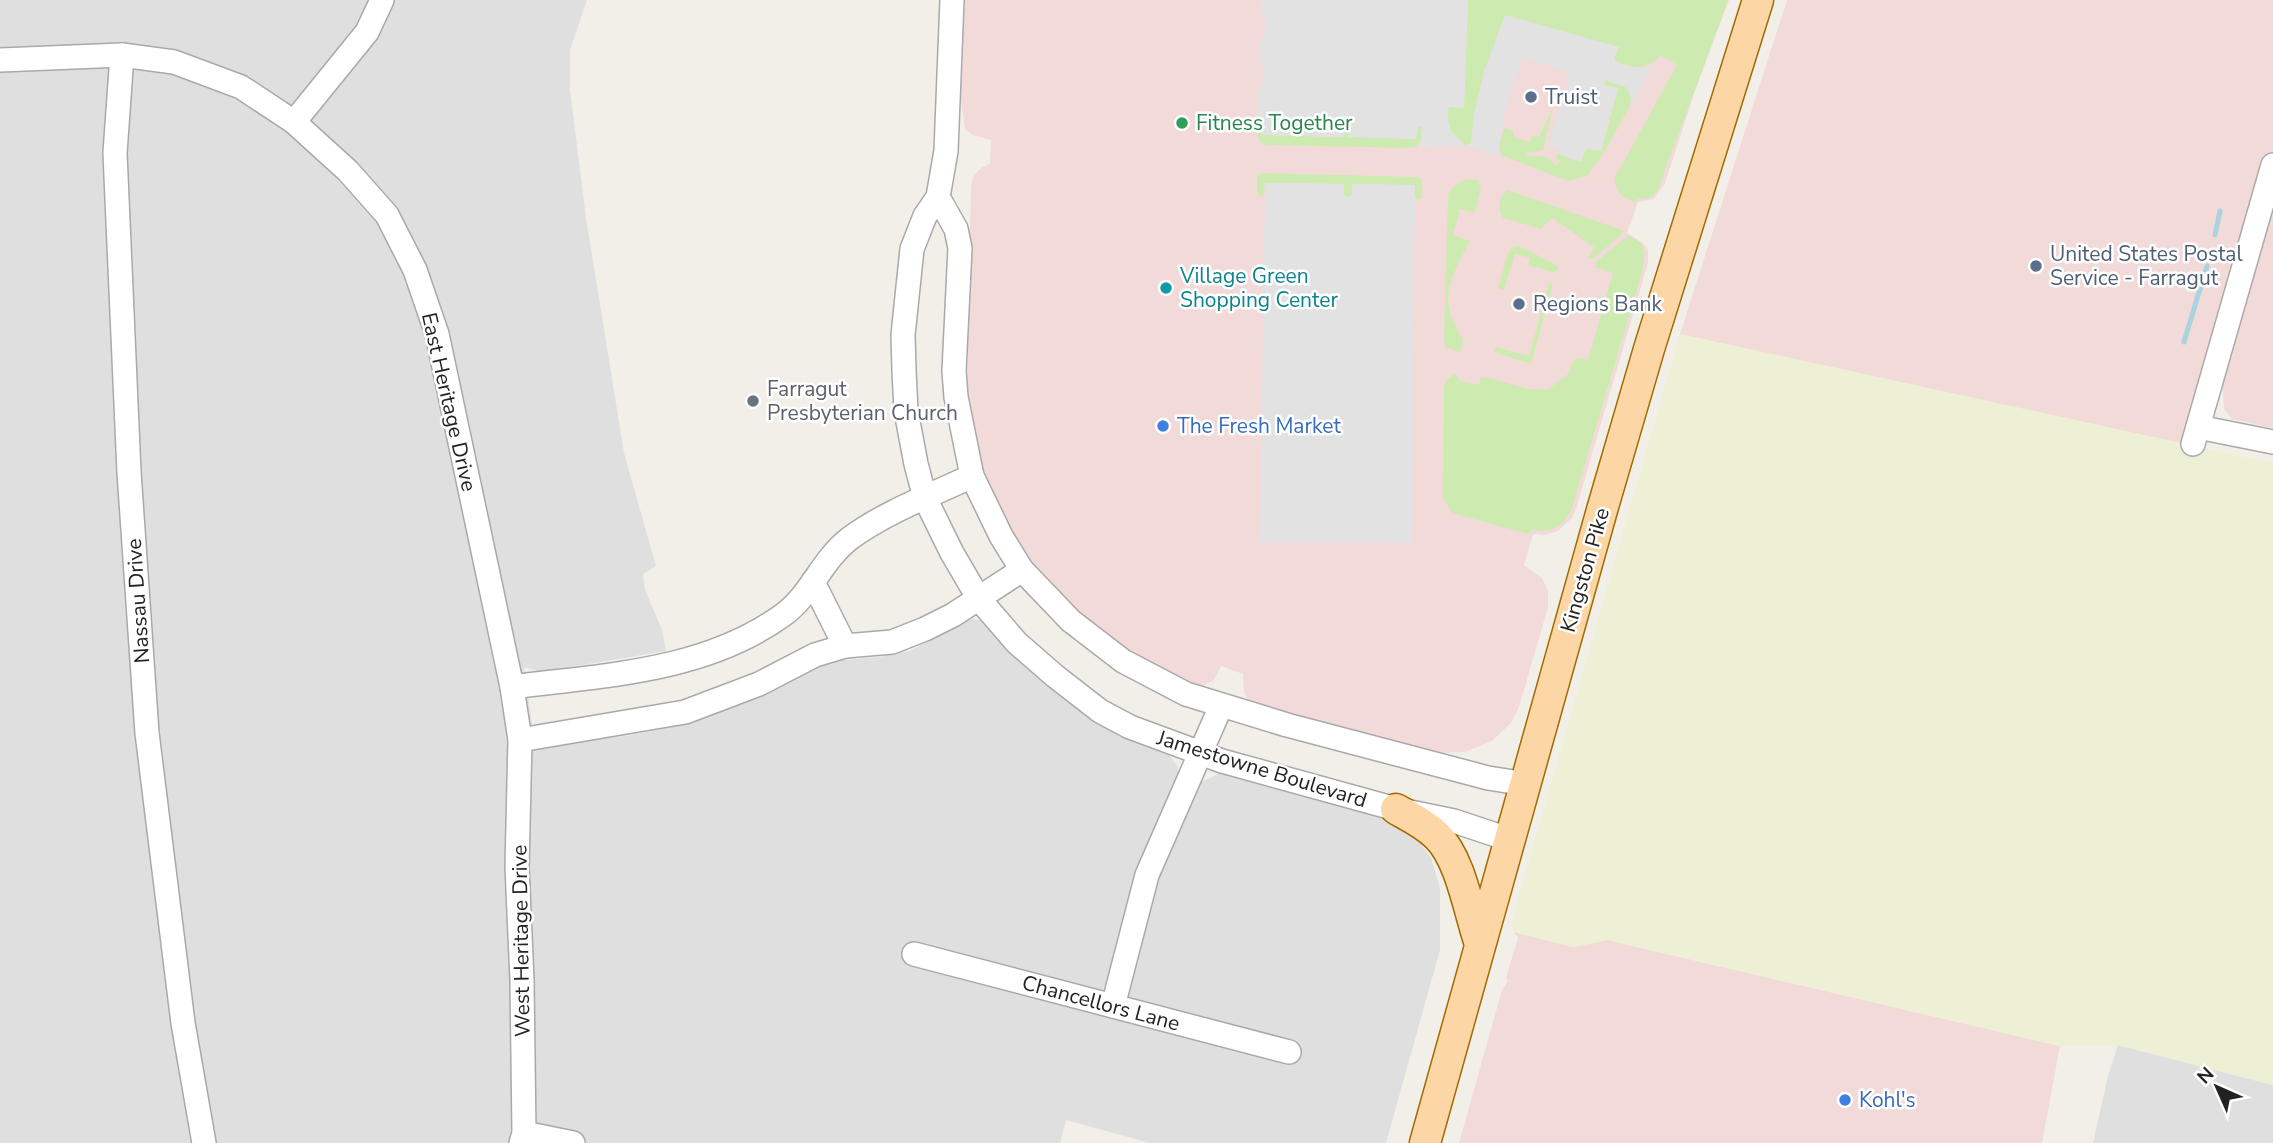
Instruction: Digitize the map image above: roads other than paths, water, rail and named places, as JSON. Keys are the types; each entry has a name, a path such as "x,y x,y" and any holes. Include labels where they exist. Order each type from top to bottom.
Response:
{"main road":[{"name":"Kingston Pike","path":"1425,1143 1645,361 1758,0"},
{"path":"1396,808 1440,838 1462,884 1480,944"}],"street":[{"path":"294,122 367,32 383,0"},
{"name":"Jamestowne Boulevard","path":"952,0 946,151 939,197 925,216 912,249 903,335 906,411 925,498 952,553 979,599 1017,643 1055,676 1100,711 1130,727 1198,754 1396,808 1454,821 1511,841"},
{"name":"East Heritage Drive","path":"0,60 122,55 174,62 241,87 294,122 348,171 387,215 415,270 437,334 512,687 520,740"},
{"name":"Nassau Drive","path":"122,55 115,153 129,472 146,719 183,1023 204,1143"},
{"path":"2273,165 2195,435 2273,442"},
{"path":"939,197 956,229 960,248 954,371 956,397 972,476 1001,536 1022,570 1071,621 1123,661 1186,694 1221,706 1488,778 1526,784"},
{"path":"512,687 680,663 742,639 782,616 803,598 827,561 849,539 883,518 972,476"},
{"path":"520,740 685,712 759,684 815,655 845,646 892,642 926,629 979,599 1022,570"},
{"path":"813,582 845,646"},
{"path":"1112,1006 1147,875 1221,706"},
{"name":"West Heritage Drive","path":"520,740 517,867 522,980 523,1138"},
{"name":"Chancellors Lane","path":"914,954 1289,1052"},
{"path":"523,1138 573,1143"}],"waterway":[{"path":"2215,235 2220,211"},
{"path":"2184,342 2207,266"}],"place":[{"name":"Truist","path":"1531,97"},
{"name":"Fitness Together","path":"1182,123"},
{"name":"United States Postal Service - Farragut","path":"2036,266"},
{"name":"Village Green Shopping Center","path":"1166,288"},
{"name":"Regions Bank","path":"1519,304"},
{"name":"Farragut Presbyterian Church","path":"753,401"},
{"name":"The Fresh Market","path":"1163,426"},
{"name":"Kohl's","path":"1845,1100"}]}
